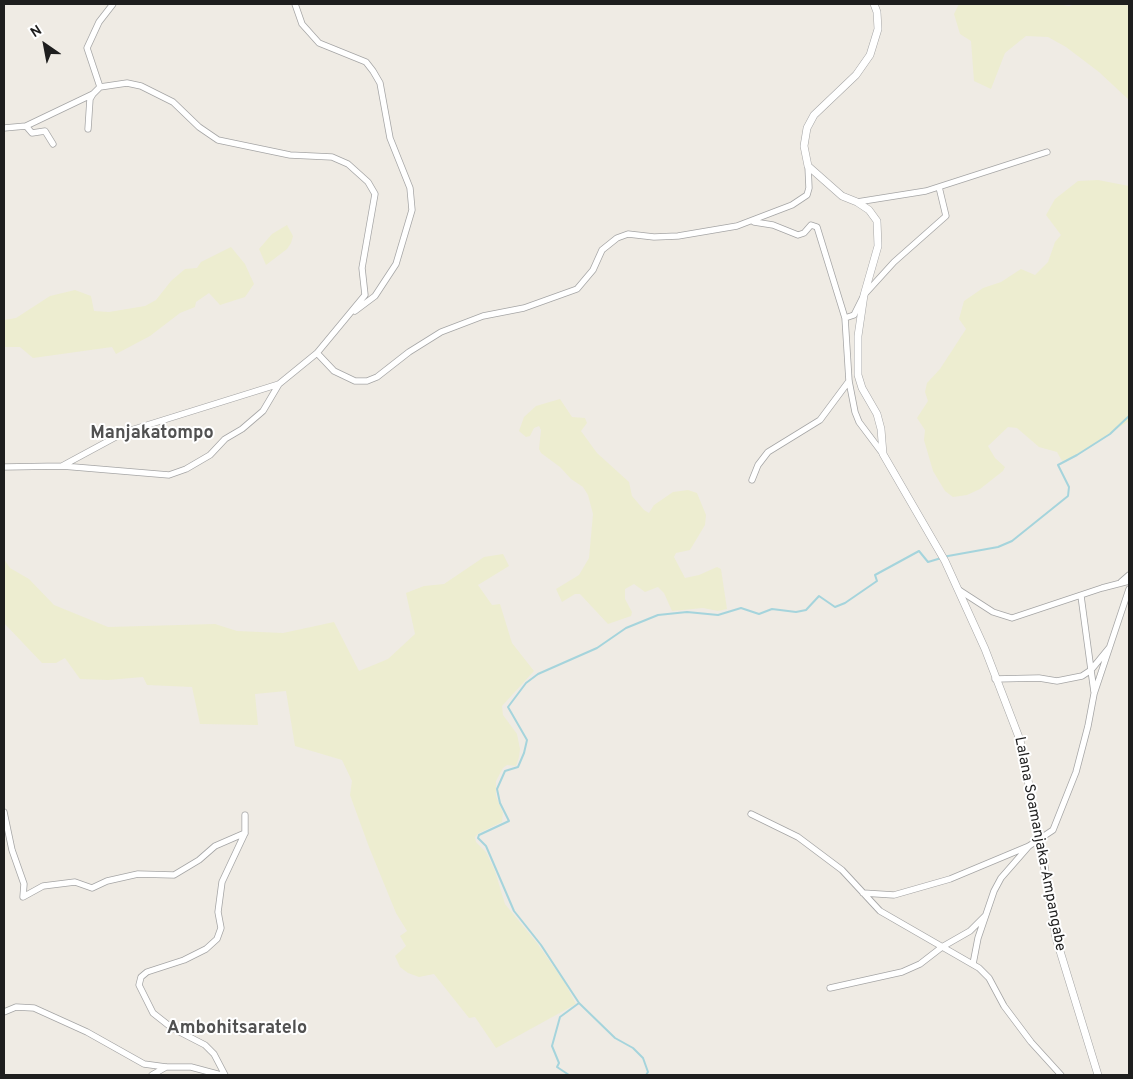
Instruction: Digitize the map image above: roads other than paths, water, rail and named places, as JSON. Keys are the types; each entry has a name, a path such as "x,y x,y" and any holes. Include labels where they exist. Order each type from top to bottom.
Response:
{"street":[{"path":"100,87 87,48 100,22 113,4"},
{"path":"295,4 302,24 319,43 366,62 373,71 380,83 390,138 410,188 412,210 396,264 375,296 351,314"},
{"path":"317,353 334,371 356,381 367,381 377,377 409,352 442,332 483,316 524,308 577,289 594,270 602,250 617,238 628,234 654,237 678,236 752,221 792,206 807,195 809,188 808,166 804,146 807,128 814,115 856,75 870,54 878,29 877,12 874,4"},
{"path":"4,467 62,466 169,475 186,469 210,455 226,439 242,429 263,411 279,384 317,353 351,314 365,294 362,268 375,194 358,172 348,164 332,158 290,156 218,140 199,126 173,102 142,86 127,83 100,87 93,94 90,99 88,129"},
{"path":"4,128 26,126 93,94"},
{"path":"26,126 32,133 44,131 53,144"},
{"path":"857,202 939,187 1047,152"},
{"path":"808,166 842,196 857,202 869,210 877,221 879,230 878,246 864,295 858,336 858,375 862,388 877,414 881,429 883,454"},
{"path":"845,318 854,314 864,295 894,262 946,216 939,187"},
{"path":"752,221 773,225 798,235 804,233 811,225 817,227 845,318 849,381 859,422 883,454"},
{"path":"752,480 758,465 768,452 820,420 849,381"},
{"path":"62,466 125,432 279,384"},
{"name":"Lalana Soamanjaka-Ampangabe","path":"883,454 959,590 985,649 1020,740 1040,840 1056,938 1098,1075"},
{"path":"1119,583 1129,575"},
{"path":"959,590 993,612 1012,618 1129,581"},
{"path":"863,893 894,895 950,879 1029,846 1053,830 1061,812 1088,726 1094,694 1129,589"},
{"path":"1081,596 1094,694"},
{"path":"995,679 1038,678 1057,681 1082,676 1091,670 1112,644"},
{"path":"4,812 12,850 24,884 24,897 43,886 75,882 92,888 107,881 138,874 174,875 199,860 215,846 245,833"},
{"path":"751,814 798,836 842,870 880,911 973,964 989,978 1001,1002 1031,1042 1061,1075"},
{"path":"223,1075 214,1054 205,1045 172,1028 153,1013 139,986 141,976 184,960 206,949 217,939 221,928 218,912 222,882 245,833 245,816"},
{"path":"973,964 985,916 1001,878 1029,846"},
{"path":"830,988 902,972 920,964 942,947 970,931 985,916"},
{"path":"4,1012 16,1007 34,1008 87,1032 144,1064 166,1067 191,1067 223,1075"},
{"path":"152,1075 166,1067"}],"waterway":[{"path":"646,1075 648,1072 643,1058 633,1048 615,1038 579,1003 541,945 514,911 486,846 478,838 479,835 509,821 500,803 497,789 505,771 518,767 527,740 508,707 526,683 538,674 597,648 626,628 658,615 687,612 718,615 741,608 759,614 772,609 796,612 806,610 819,596 835,607 845,603 877,581 875,575 919,551 928,562 948,556 998,547 1012,541 1068,496 1069,487 1058,465 1110,434 1129,416"},
{"path":"569,1075 557,1067 559,1063 552,1046 560,1017 579,1003"}],"district":[{"name":"Manjakatompo","path":"152,434"},
{"name":"Ambohitsaratelo","path":"237,1029"}]}
